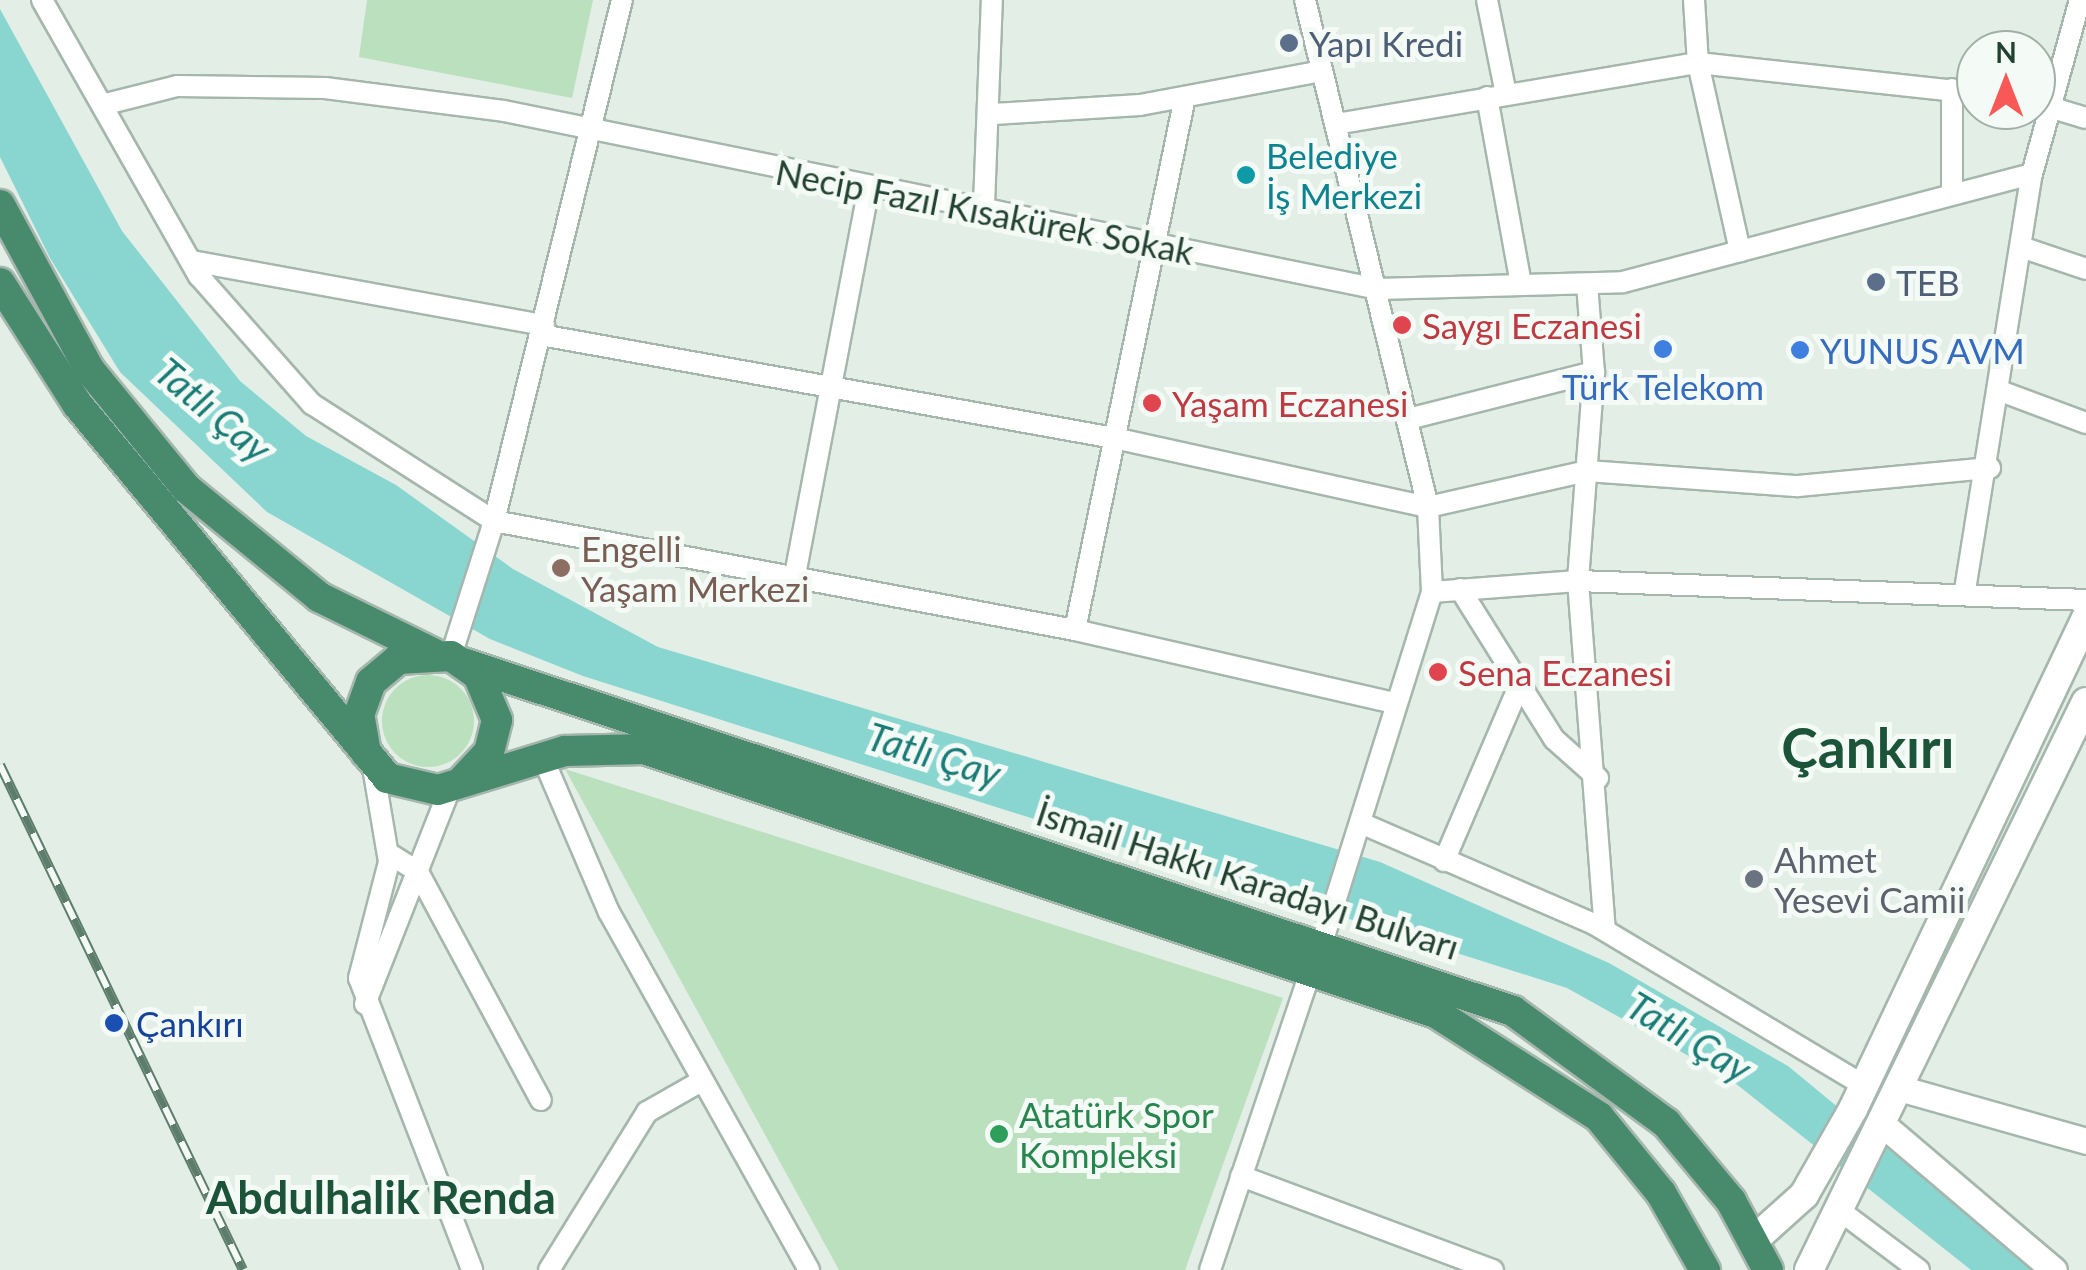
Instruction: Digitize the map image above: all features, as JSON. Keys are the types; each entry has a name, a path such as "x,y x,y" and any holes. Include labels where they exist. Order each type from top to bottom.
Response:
{"highway":[{"name":"İsmail Hakkı Karadayı Bulvarı","path":"0,205 89,369 186,488 319,597 452,651 1325,934 1486,998 1574,1047 1666,1123 1755,1239 1768,1270"},
{"path":"0,283 77,404 372,765 404,786 451,786 542,756 644,749 1436,1013 1566,1090 1637,1161 1705,1270"},
{"path":"372,765 358,715 371,682 398,659 452,651 488,688 495,736 480,766 451,786"}],"main road":[{"path":"1755,1239 1794,1208 1859,1097 2086,618"},
{"path":"1809,1270 2086,702"}],"street":[{"path":"42,0 190,261 312,404 494,520 1074,630 1390,702"},
{"path":"452,651 494,520 622,0"},
{"path":"984,205 994,114 992,0"},
{"path":"1305,0 1428,507 1432,592 1390,702 1363,824 1325,934"},
{"path":"1488,0 1496,96 1521,286"},
{"path":"1694,0 1698,63 1740,251"},
{"path":"2056,69 2080,0"},
{"path":"1336,124 1698,63 1956,90"},
{"path":"994,114 1185,97 1322,71"},
{"name":"Necip Fazıl Kısakürek Sokak","path":"102,105 177,86 325,88 504,111 592,134 869,188 984,205 1378,289 1586,284 1740,251 2032,174"},
{"path":"1952,89 1952,194"},
{"path":"1074,630 1114,438 1149,240 1185,97"},
{"path":"2056,108 2086,118"},
{"path":"1965,590 2003,392 2040,130"},
{"path":"796,575 869,188"},
{"path":"2024,248 2086,269"},
{"path":"190,261 832,389 1114,438 1428,507 1587,470 1798,486 1990,468"},
{"path":"1586,284 1594,372 1578,581 1598,778 1604,930"},
{"path":"1408,419 1594,372"},
{"path":"2003,392 2086,423"},
{"path":"1432,592 1578,581 1965,590 2086,600"},
{"path":"1460,590 1518,688 1554,739 1598,778"},
{"path":"1444,861 1518,688"},
{"path":"542,756 609,912 809,1270"},
{"path":"372,765 388,853 359,978 472,1270"},
{"path":"366,1004 451,786"},
{"path":"1363,824 1604,930 1859,1097"},
{"path":"388,853 418,872 541,1100"},
{"path":"1210,1270 1310,972"},
{"path":"548,1270 647,1112 704,1080"},
{"path":"1899,1088 2086,1141"},
{"path":"1880,1126 2054,1270"},
{"path":"1241,1176 1494,1270"},
{"path":"1843,1200 1920,1270"},
{"path":"461,1244 461,1270"}],"green space":[{"path":"367,0 593,0 572,98 359,57"},
{"path":"428,675 446,678 461,688 471,703 471,739 461,754 446,764 428,767 410,764 395,754 385,739 382,721 385,703 395,688 410,678"},
{"name":"Atatürk Spor Kompleksi","path":"565,769 1283,998 1185,1270 839,1270"}],"water":[{"name":"Tatlı Çay","path":"0,9 122,231 240,381 306,436 396,485 513,569 658,647 1380,862 1609,963 1788,1066 2035,1270 1971,1270 1730,1079 1567,988 583,676 490,639 267,512 120,372 50,258 0,157"}],"railway":[{"path":"0,765 243,1270"}],"place":[{"name":"Yapı Kredi","path":"1289,43"},
{"name":"Belediye İş Merkezi","path":"1246,175"},
{"name":"TEB","path":"1876,282"},
{"name":"Saygı Eczanesi","path":"1402,325"},
{"name":"Türk Telekom","path":"1663,349"},
{"name":"YUNUS AVM","path":"1800,350"},
{"name":"Yaşam Eczanesi","path":"1152,403"},
{"name":"Engelli Yaşam Merkezi","path":"561,568"},
{"name":"Sena Eczanesi","path":"1438,672"},
{"name":"Ahmet Yesevi Camii","path":"1754,879"},
{"name":"Çankırı","path":"114,1023"},
{"name":"Atatürk Spor Kompleksi","path":"999,1134"}],"district":[{"name":"Çankırı","path":"1868,748"},
{"name":"Abdulhalik Renda","path":"381,1198"}]}
